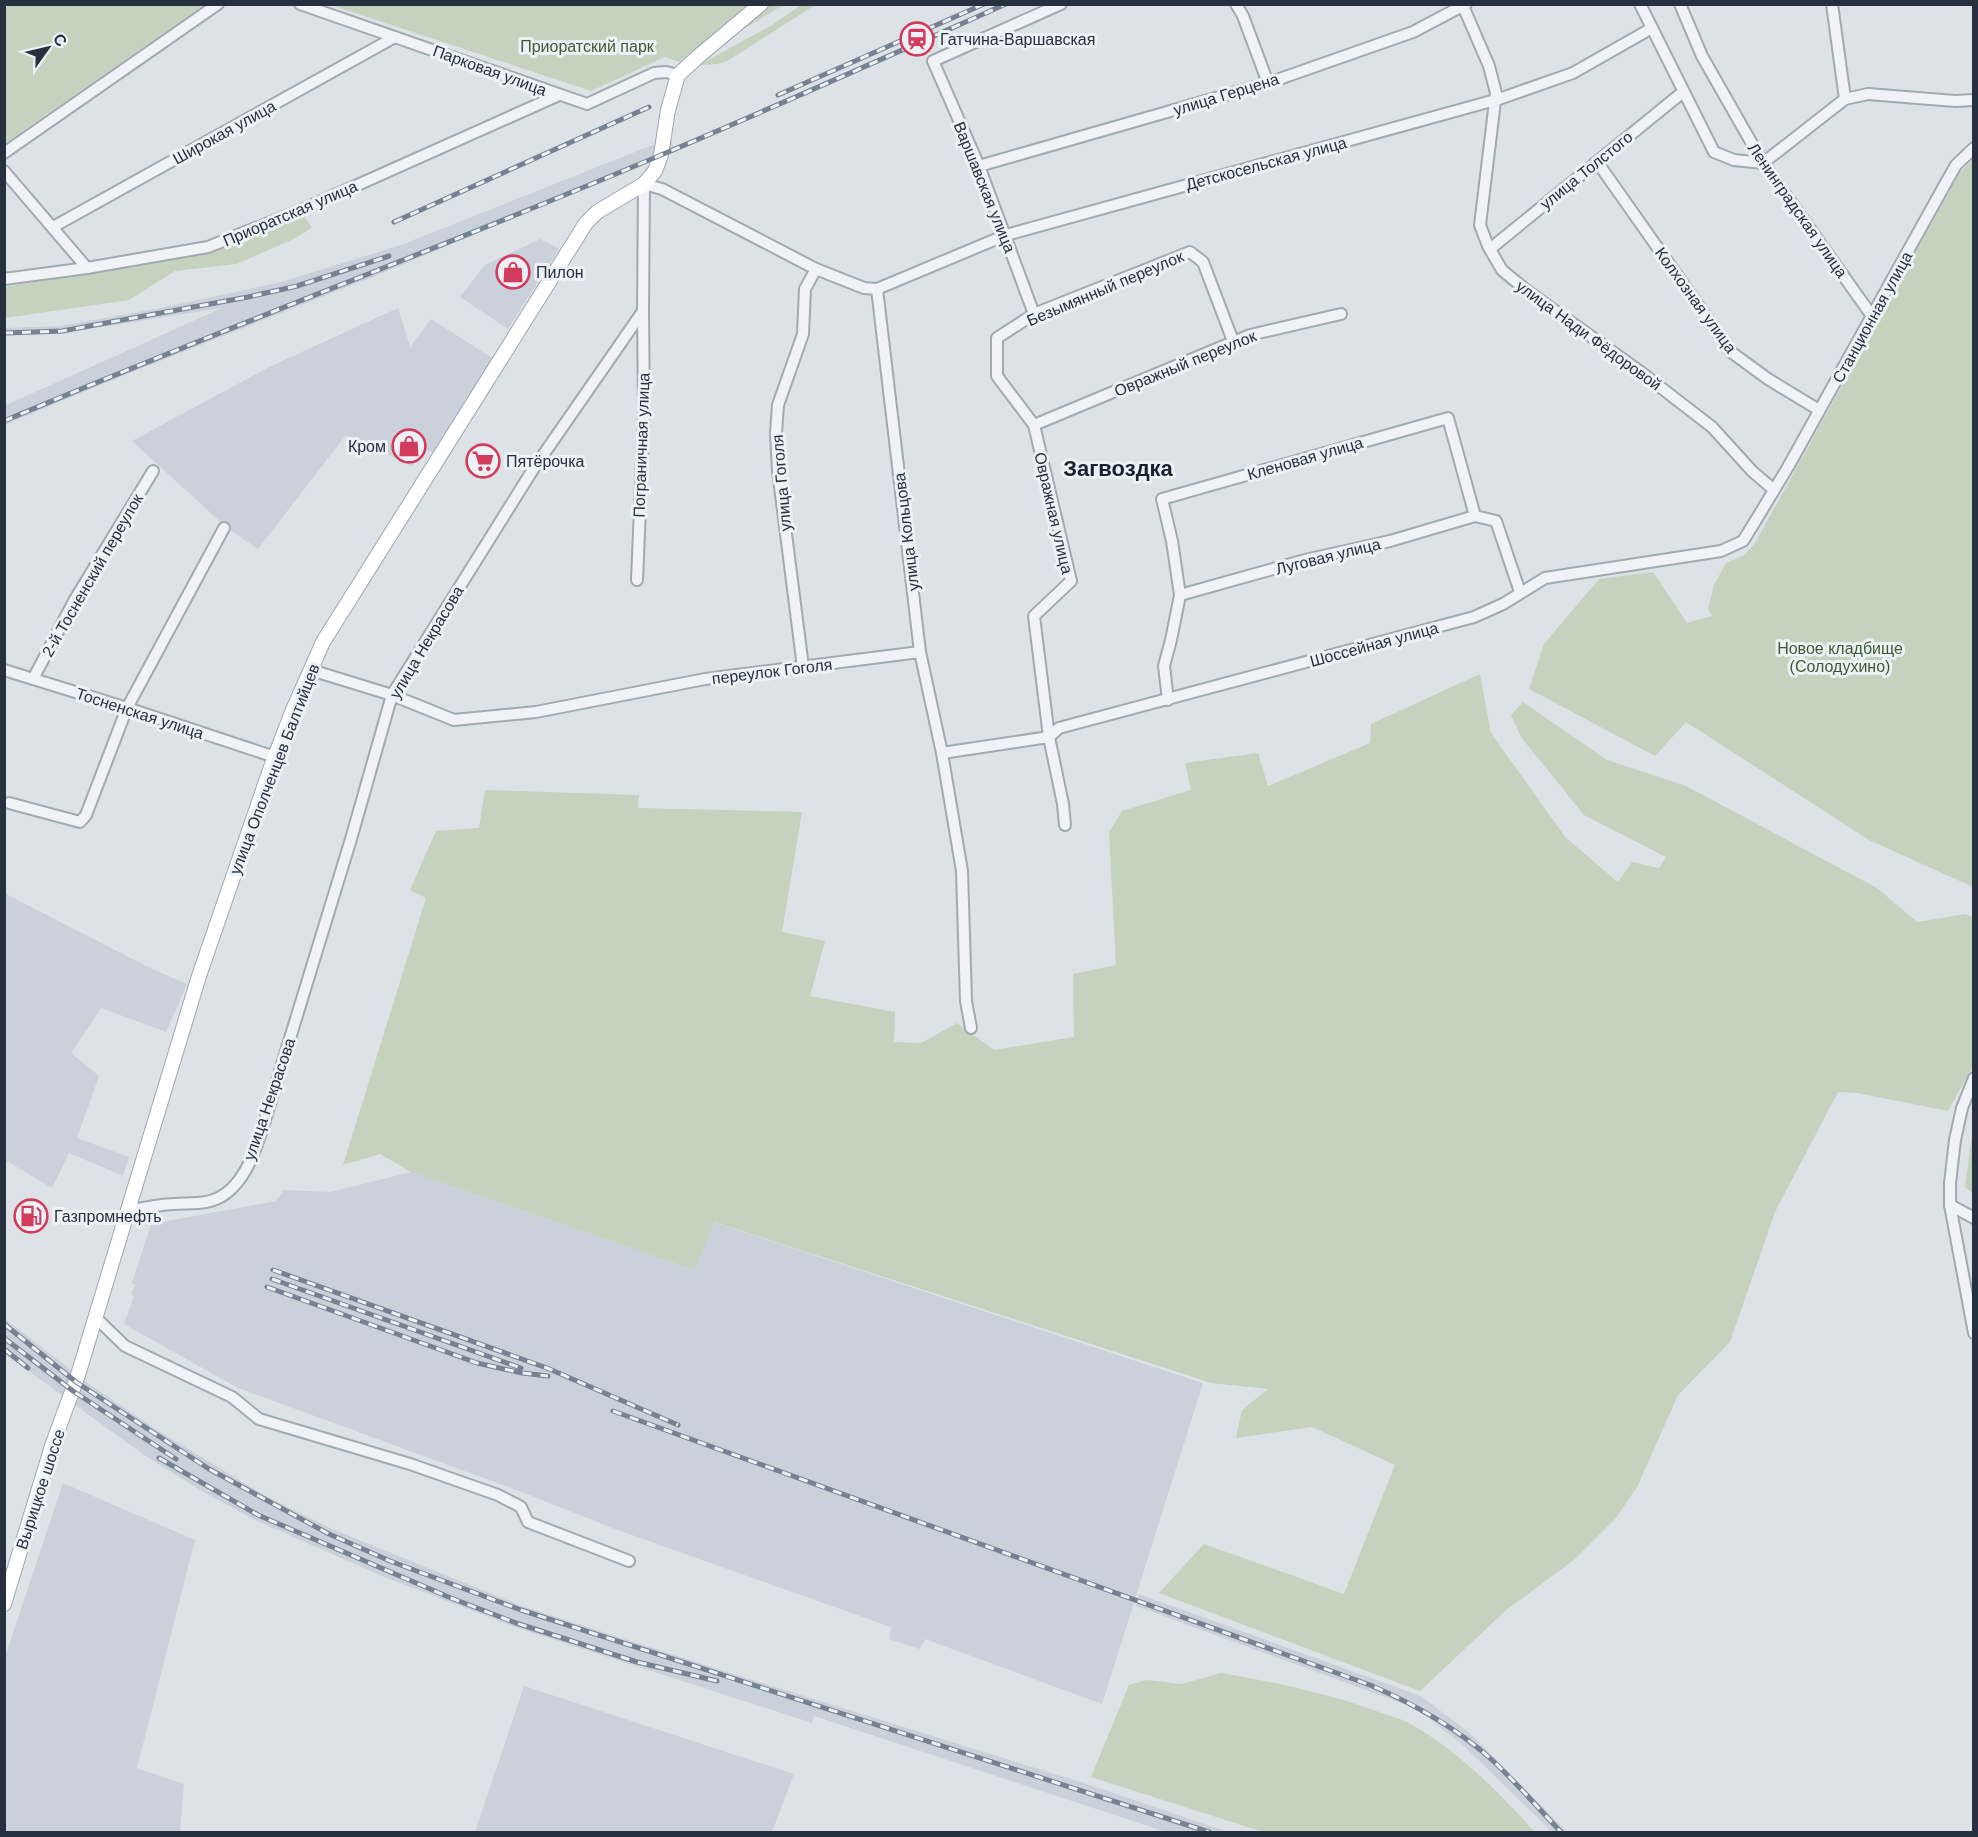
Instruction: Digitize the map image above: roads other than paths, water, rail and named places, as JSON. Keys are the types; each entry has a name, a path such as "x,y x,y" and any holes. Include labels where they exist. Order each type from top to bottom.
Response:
{"main road":[{"path":"678,75 761,4"},
{"name":"улица Ополченцев Балтийцев","path":"78,1374 199,976 275,757 323,642 586,224 597,212 644,184 655,171 678,75"},
{"name":"Вырицкое шоссе","path":"4,1604 52,1446 78,1374"}],"street":[{"path":"4,153 218,4"},
{"name":"Парковая улица","path":"300,4 587,104 654,73 666,72 678,75"},
{"name":"Варшавская улица","path":"1035,314 979,166 933,61 1061,4"},
{"path":"1236,4 1243,16 1268,83"},
{"path":"1640,4 1714,152 1734,160 1763,163 1845,99 1868,94 1955,101 1974,100"},
{"name":"Ленинградская улица","path":"1680,4 1702,56 1763,163 1872,316"},
{"path":"1832,4 1845,99"},
{"name":"улица Герцена","path":"979,166 1268,83 1413,32 1464,5"},
{"name":"улица Нади Фёдоровой","path":"1464,5 1489,66 1496,93 1480,225 1502,270 1712,427 1752,471 1774,490"},
{"name":"Детскосельская улица","path":"877,289 1006,235 1495,100 1573,73 1652,28"},
{"name":"Широкая улица","path":"52,227 395,37"},
{"name":"улица Толстого","path":"1490,249 1683,92"},
{"name":"Приоратская улица","path":"4,279 87,268 208,247 306,208 560,95"},
{"name":"Станционная улица","path":"1774,490 1956,165 1974,148"},
{"name":"Колхозная улица","path":"1598,163 1731,352 1768,379 1819,410"},
{"path":"4,171 87,268"},
{"path":"643,311 644,184 662,189 816,269 864,288 877,289"},
{"name":"Безымянный переулок","path":"997,376 998,338 1035,314 1190,252 1203,262 1233,341"},
{"name":"улица Гоголя","path":"803,667 778,471 776,433 778,405 803,334 805,289 816,269"},
{"name":"улица Кольцова","path":"877,289 920,652 942,753 962,871 966,1001 971,1028"},
{"name":"Пограничная улица","path":"637,580 644,412 643,311"},
{"name":"улица Некрасова","path":"127,1211 171,1204 207,1202 223,1195 240,1179 258,1144 351,839 392,695 532,471 643,311"},
{"name":"Овражный переулок","path":"1034,425 1233,341 1341,314"},
{"name":"Овражная улица","path":"997,376 1034,425 1071,581 1034,616 1049,737 1064,804 1065,825"},
{"name":"Кленовая улица","path":"1180,595 1172,541 1162,499 1448,418 1475,516"},
{"name":"2-й Тосненский переулок","path":"33,679 74,601 153,471"},
{"name":"Шоссейная улица","path":"942,753 1049,737 1059,728 1474,617 1503,604 1545,578 1721,551 1743,541 1774,490"},
{"path":"1475,516 1496,521 1520,592"},
{"name":"Луговая улица","path":"1180,595 1305,560 1390,541 1475,516"},
{"path":"9,803 80,822 86,815 127,708 224,528"},
{"path":"1168,700 1164,666 1180,595"},
{"name":"переулок Гоголя","path":"311,670 392,695 454,720 536,712 705,679 920,652"},
{"name":"Тосненская улица","path":"4,670 275,757"},
{"path":"1974,1078 1962,1108 1955,1140 1950,1183 1950,1205 1974,1333"},
{"path":"1950,1205 1974,1218"},
{"path":"96,1317 125,1346 232,1396 259,1419 410,1464 498,1495 521,1507 528,1522 629,1561"}],"railway":[{"path":"778,95 984,4"},
{"path":"4,421 579,189 748,118 1006,4"},
{"path":"394,222 649,107"},
{"path":"4,333 62,331 248,297 297,286 389,256"},
{"path":"273,1270 547,1368 678,1425"},
{"path":"272,1279 521,1368"},
{"path":"267,1287 477,1363 548,1376"},
{"path":"4,1324 76,1382 209,1469 329,1534 390,1561 521,1610 1209,1832"},
{"path":"4,1338 73,1391 176,1459"},
{"path":"4,1349 28,1368"},
{"path":"613,1411 1370,1685 1434,1717 1477,1747 1561,1832"},
{"path":"159,1458 258,1515 451,1598 516,1623 637,1662 717,1681"}],"place":[{"name":"Гатчина-Варшавская","path":"917,39"},
{"name":"Пилон","path":"513,272"},
{"name":"Кром","path":"409,446"},
{"name":"Пятёрочка","path":"483,461"},
{"name":"Газпромнефть","path":"31,1216"}],"district":[{"name":"Загвоздка","path":"1118,468"}],"park label":[{"name":"Приоратский парк","path":"587,46"},
{"name":"Новое кладбище (Солодухино)","path":"1840,657"}]}
